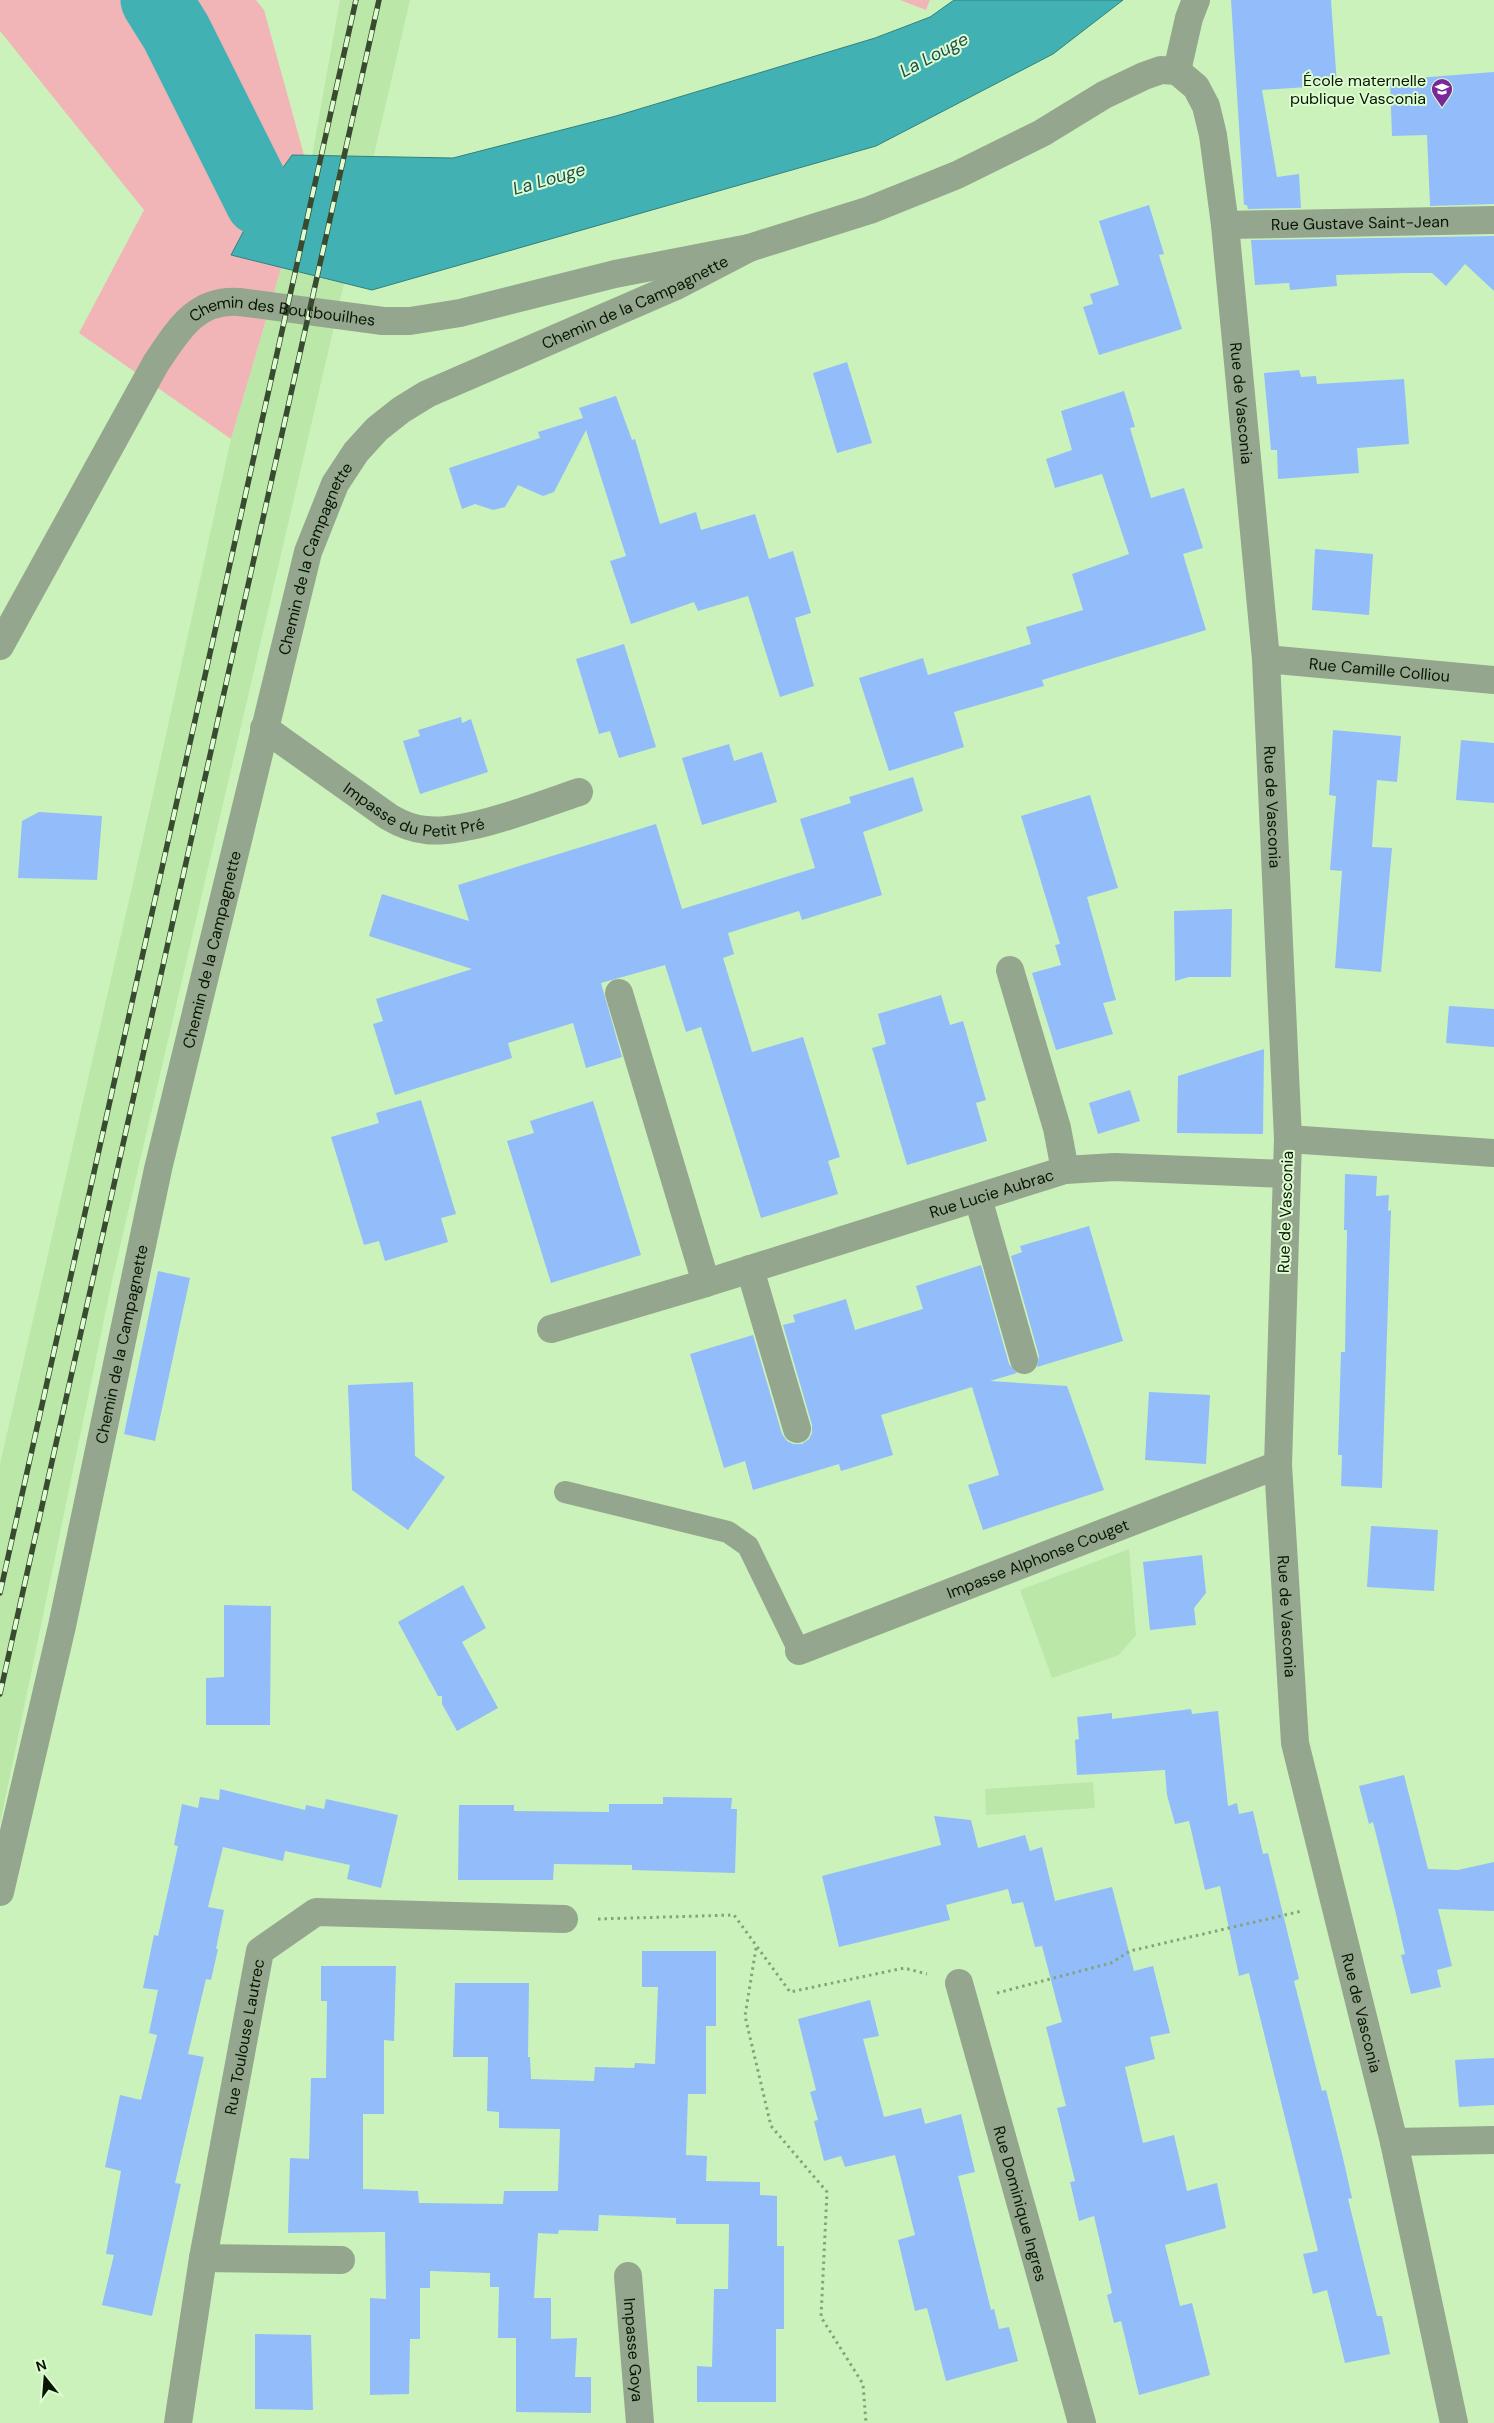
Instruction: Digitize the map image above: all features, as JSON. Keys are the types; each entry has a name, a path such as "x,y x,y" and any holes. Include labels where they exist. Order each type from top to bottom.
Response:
{"street":[{"path":"748,248 870,210 957,175 1042,133 1104,95 1144,76 1161,70 1177,71 1189,18 1196,0"},
{"name":"Rue de Vasconia","path":"1177,71 1196,86 1206,106 1213,135 1225,225 1266,659 1288,1139 1278,1465 1295,1743 1394,2142 1454,2423"},
{"name":"Rue Gustave Saint-Jean","path":"1225,225 1494,220"},
{"name":"Chemin des Boutbouilhes","path":"0,646 156,363 178,331 192,316 205,307 216,303 239,302 382,322 410,321 460,313 615,274 748,248"},
{"name":"Chemin de la Campagnette","path":"0,1892 64,1616 158,1169 308,552 335,484 356,452 377,429 427,394 674,287 748,248"},
{"name":"Rue Camille Colliou","path":"1266,659 1494,680"},
{"name":"Impasse du Petit Pré","path":"264,728 389,817 407,826 427,831 471,825 579,792"},
{"path":"1010,970 1057,1128 1065,1170"},
{"path":"619,993 706,1283"},
{"path":"1288,1139 1494,1153"},
{"name":"Rue Lucie Aubrac","path":"551,1329 706,1283 1065,1170 1115,1167 1286,1174"},
{"path":"978,1198 1024,1360"},
{"path":"750,1269 797,1429"},
{"name":"Impasse Alphonse Couget","path":"799,1651 1278,1465"},
{"name":"Rue Toulouse Lautrec","path":"179,2413 203,2258 260,1951 316,1912 564,1920"},
{"name":"Rue Dominique Ingres","path":"962,1992 1082,2423"},
{"path":"1394,2142 1494,2140"},
{"path":"203,2258 341,2260"},
{"name":"Impasse Goya","path":"628,2276 640,2423"}],"lane":[{"path":"566,1492 728,1532 748,1546 799,1651"}],"path":[{"path":"564,1920 734,1915 756,1948 790,1992 904,1968 962,1992 1111,1963 1130,1950 1336,1903"},
{"path":"756,1948 745,2016 771,2126 827,2192 821,2317 863,2384 866,2423"}],"shaded area":[{"path":"0,0 256,0 264,10 309,173 231,439 79,333 144,210 0,31"},
{"path":"340,0 410,0 112,1281 0,1824 0,1464 145,830 231,439 309,173"},
{"path":"900,0 930,0 926,10"},
{"path":"1129,1549 1136,1635 1119,1655 1052,1678 1020,1590"},
{"path":"1093,1782 1095,1808 986,1815 985,1789"}],"water":[{"path":"954,0 1123,0 1053,54 876,146 372,290 231,255 260,200 292,155 453,158 616,116 875,38 930,17"}],"building":[{"path":"1231,0 1331,0 1337,85 1262,90 1277,177 1299,174 1301,208 1248,209 1247,205 1244,205"},
{"name":"École maternelle publique Vasconia","path":"1494,72 1494,204 1430,206 1427,135 1392,136 1390,80"},
{"path":"1149,205 1164,254 1159,255 1182,329 1099,355 1083,307 1093,304 1090,294 1119,285 1099,221"},
{"path":"1494,236 1494,291 1465,264 1446,286 1432,273 1336,275 1337,286 1290,290 1289,283 1255,285 1251,240"},
{"path":"847,362 872,443 837,453 813,373"},
{"path":"1299,370 1301,377 1316,376 1317,384 1404,379 1409,444 1357,448 1359,473 1278,479 1277,450 1271,450 1264,373"},
{"path":"1124,391 1135,427 1130,428 1151,498 1184,488 1203,548 1183,554 1206,630 1042,680 1044,686 954,712 964,747 889,771 859,678 923,658 928,675 1031,644 1026,627 1083,610 1072,574 1129,554 1102,474 1055,488 1046,459 1072,450 1061,411"},
{"path":"616,396 632,440 635,439 660,524 696,512 701,530 755,514 769,559 793,551 811,613 795,618 814,686 780,697 748,596 698,611 694,602 631,624 610,561 626,556 586,430 554,492 543,496 518,485 505,507 493,510 475,504 462,509 449,468 540,438 538,432 583,418 579,408"},
{"path":"1315,549 1373,554 1369,615 1312,610"},
{"path":"624,644 656,747 619,758 610,731 599,734 576,659"},
{"path":"461,717 462,723 471,719 488,772 420,794 403,741 420,736 418,730"},
{"path":"1333,730 1401,736 1397,782 1377,780 1372,847 1392,848 1381,972 1335,968 1342,871 1330,870 1336,796 1329,795"},
{"path":"1461,740 1494,743 1494,803 1456,800"},
{"path":"729,744 734,761 762,752 777,802 702,825 682,758"},
{"path":"913,777 923,811 863,832 882,895 802,920 799,911 728,933 734,954 723,958 752,1052 803,1037 840,1157 828,1161 838,1194 761,1218 701,1027 686,1032 665,965 601,983 622,1057 586,1068 573,1023 508,1043 512,1058 395,1095 373,1024 383,1021 376,999 472,969 369,936 382,894 469,921 458,885 656,824 682,909 815,868 800,819 851,803 849,797"},
{"path":"1090,795 1118,888 1087,897 1116,1000 1103,1003 1113,1034 1056,1050 1032,973 1061,965 1055,945 1060,944 1021,816"},
{"path":"39,812 102,816 97,880 18,878 22,821"},
{"path":"1232,909 1231,977 1189,977 1175,981 1174,911"},
{"path":"941,995 950,1025 963,1021 986,1100 976,1103 987,1141 907,1165 872,1048 886,1044 878,1014"},
{"path":"1449,1006 1494,1009 1494,1047 1446,1043"},
{"path":"1264,1049 1263,1134 1177,1133 1178,1076"},
{"path":"1130,1090 1140,1121 1098,1134 1089,1103"},
{"path":"421,1100 456,1214 441,1218 448,1242 385,1261 379,1241 364,1245 331,1137 379,1123 376,1113"},
{"path":"593,1101 641,1255 551,1283 507,1141 534,1133 530,1121"},
{"path":"1345,1174 1377,1176 1376,1196 1389,1195 1388,1211 1391,1210 1382,1488 1341,1486 1342,1455 1338,1455 1341,1352 1345,1352 1347,1230 1344,1230"},
{"path":"1089,1226 1123,1341 1037,1367 1039,1356 1011,1256 1022,1252 1020,1246"},
{"path":"981,1265 1009,1364 1017,1373 990,1381 1067,1386 1104,1490 983,1530 968,1485 999,1475 972,1387 881,1415 893,1455 841,1471 839,1464 753,1490 745,1461 724,1468 690,1354 753,1335 782,1434 787,1441 793,1444 802,1444 809,1439 812,1433 812,1425 783,1325 795,1322 793,1315 846,1299 855,1330 923,1309 916,1286"},
{"path":"158,1271 190,1278 155,1441 124,1434"},
{"path":"413,1382 415,1456 445,1477 408,1530 352,1490 348,1385"},
{"path":"1149,1392 1210,1395 1206,1464 1145,1460"},
{"path":"1371,1526 1438,1530 1434,1591 1367,1587"},
{"path":"1202,1555 1206,1593 1194,1608 1196,1625 1150,1630 1143,1562"},
{"path":"463,1585 486,1628 462,1642 498,1708 457,1731 442,1704 442,1696 438,1696 398,1622"},
{"path":"224,1605 271,1606 270,1725 206,1725 206,1678 224,1677"},
{"path":"1191,1709 1192,1714 1218,1711 1228,1806 1237,1803 1239,1814 1253,1811 1263,1854 1268,1853 1299,1979 1294,1981 1322,2091 1326,2090 1352,2198 1348,2199 1377,2316 1382,2316 1390,2354 1345,2363 1327,2290 1313,2294 1303,2254 1318,2251 1249,1973 1239,1976 1220,1886 1205,1890 1189,1821 1175,1824 1167,1795 1165,1770 1077,1775 1075,1740 1079,1739 1077,1717 1112,1713 1112,1719"},
{"path":"1404,1775 1428,1869 1458,1870 1494,1862 1494,1911 1438,1909 1452,1966 1437,1970 1441,1987 1411,1994 1401,1955 1405,1954 1373,1822 1369,1824 1359,1786"},
{"path":"220,1789 305,1810 306,1805 324,1809 326,1799 398,1815 381,1888 347,1879 350,1865 285,1851 283,1861 223,1847 208,1907 224,1910 216,1949 218,1949 211,1980 206,1979 188,2054 204,2057 175,2183 181,2184 152,2316 102,2305 114,2255 106,2254 121,2171 105,2167 120,2095 141,2100 157,2035 149,2033 158,1990 143,1988 154,1935 158,1936 178,1846 174,1845 182,1804 198,1808 200,1797 219,1800"},
{"path":"663,1797 732,1798 731,1809 737,1809 735,1873 632,1870 632,1865 554,1864 553,1880 458,1880 459,1805 514,1805 514,1811 609,1812 609,1804 663,1804"},
{"path":"934,1816 971,1820 978,1848 1025,1835 1030,1851 1042,1847 1055,1901 1112,1887 1134,1971 1153,1966 1170,2033 1150,2037 1155,2059 1125,2067 1143,2143 1174,2135 1187,2191 1217,2183 1226,2228 1165,2245 1180,2306 1192,2303 1210,2375 1139,2395 1121,2321 1114,2323 1107,2295 1112,2293 1094,2216 1079,2221 1070,2182 1075,2181 1057,2108 1066,2106 1046,2027 1062,2022 1042,1946 1035,1947 1023,1902 1012,1904 1008,1889 946,1905 950,1920 839,1947 822,1876 941,1845"},
{"path":"642,1951 716,1951 716,2026 706,2026 706,2094 688,2094 686,2155 707,2156 706,2181 760,2182 760,2195 777,2196 777,2246 784,2246 784,2329 776,2329 776,2402 697,2402 697,2366 712,2367 714,2289 728,2289 729,2224 676,2224 676,2218 599,2215 598,2231 559,2230 558,2234 538,2233 534,2298 551,2298 551,2339 577,2338 575,2377 591,2377 591,2413 516,2412 516,2338 498,2338 499,2287 490,2287 490,2273 430,2271 430,2288 420,2288 420,2339 410,2339 409,2394 370,2395 370,2298 386,2299 385,2232 288,2233 290,2158 309,2159 311,2078 326,2078 327,2001 321,2001 321,1966 396,1966 394,2041 384,2040 384,2114 363,2114 363,2189 418,2191 419,2203 503,2204 504,2191 558,2191 560,2129 499,2128 499,2112 487,2111 488,2057 453,2057 455,1983 529,1983 528,2057 530,2057 531,2079 594,2081 595,2067 634,2068 635,2063 655,2064 658,1987 642,1987"},
{"path":"870,2000 879,2036 863,2039 884,2117 921,2108 925,2124 961,2114 975,2172 958,2176 991,2310 994,2309 999,2329 1009,2327 1018,2361 946,2381 927,2308 915,2311 898,2240 915,2235 895,2155 845,2167 841,2156 824,2161 814,2121 818,2120 810,2092 816,2090 798,2019"},
{"path":"1494,2058 1494,2105 1459,2107 1455,2060"},
{"path":"255,2334 311,2335 313,2410 255,2409"}],"waterway":[{"name":"La Louge","path":"156,0 176,32 260,200 357,221"}],"railway":[{"path":"0,1593 356,0"},
{"path":"0,1694 379,0"}],"place":[{"name":"École maternelle publique Vasconia","path":"1442,108"}]}
